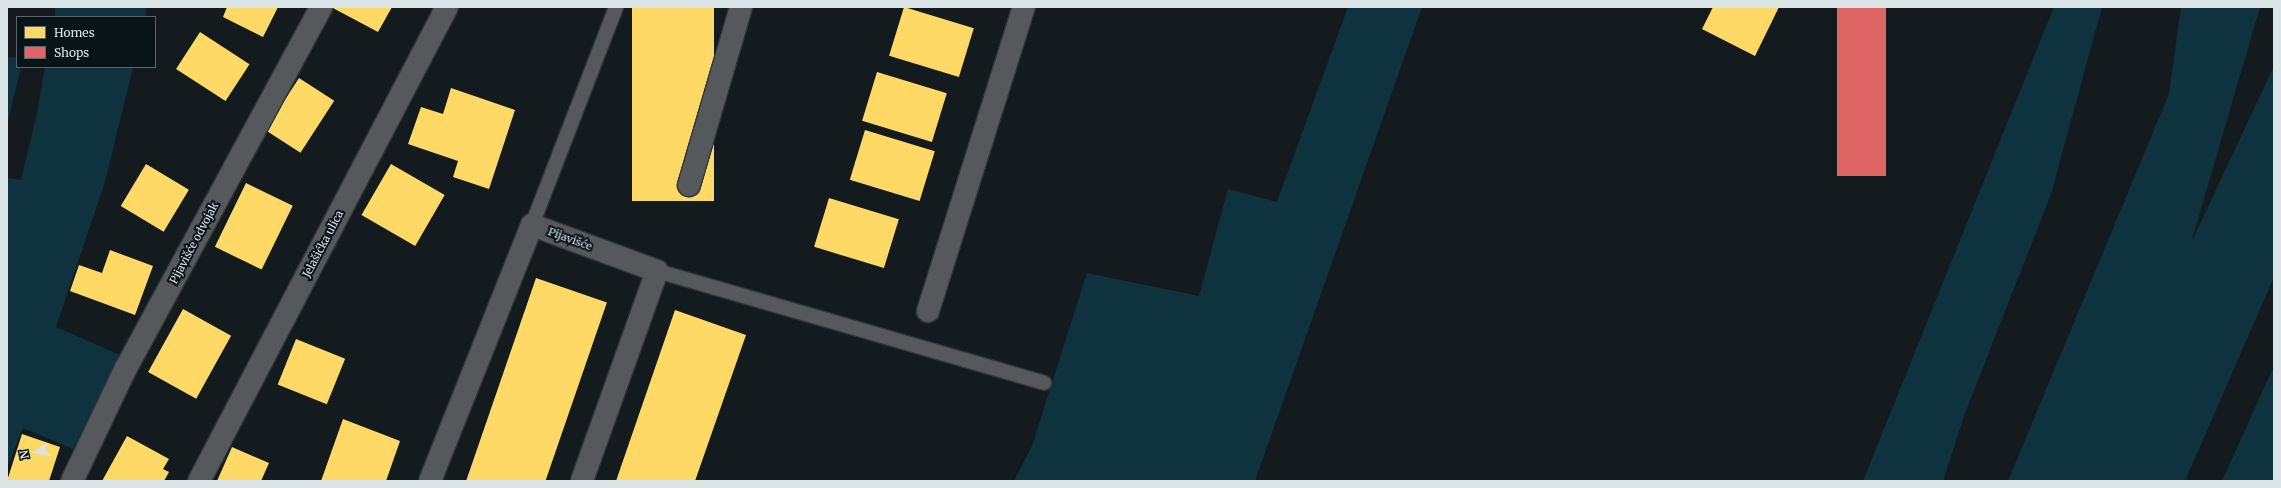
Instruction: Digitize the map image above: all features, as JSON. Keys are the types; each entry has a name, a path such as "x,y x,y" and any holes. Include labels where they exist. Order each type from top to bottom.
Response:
{"street":[{"name":"Pijavišće odvojak","path":"72,481 125,370 321,7"},
{"name":"Jelašićka ulica","path":"199,481 447,7"},
{"path":"689,185 741,7"},
{"path":"928,311 1024,7"},
{"name":"Pijavišće","path":"532,225 658,271"},
{"path":"430,481 532,225"},
{"path":"582,481 658,271"}],"lane":[{"path":"532,225 616,7"},
{"path":"658,271 1044,384"}],"shaded area":[{"path":"55,7 146,7 146,16 55,16"},
{"path":"1348,7 1422,7 1255,481 1014,481 1032,446 1087,273 1199,296 1228,189 1277,202"},
{"path":"2054,7 2102,7 2051,194 1964,416 1943,481 1863,481"},
{"path":"2181,7 2260,7 2191,243 2274,66 2274,277 2185,481 2008,481 2169,94"},
{"path":"7,57 16,58 16,68 21,68 7,125"},
{"path":"45,68 133,68 105,182 56,327 120,355 73,449 23,428 7,468 7,178 21,180 37,113"},
{"path":"2274,366 2274,481 2222,481"}],"building: Homes":[{"path":"227,7 278,7 263,37 223,17"},
{"path":"331,7 392,7 378,32"},
{"path":"632,7 714,7 714,201 632,201"},
{"path":"904,7 974,28 959,77 889,56"},
{"path":"1713,7 1779,7 1755,56 1702,29"},
{"path":"200,32 249,64 226,101 176,69"},
{"path":"877,72 947,93 932,142 862,121"},
{"path":"299,78 334,101 300,153 265,130"},
{"path":"451,88 515,110 489,189 453,177 458,161 408,144 421,107 443,114"},
{"path":"865,130 935,151 920,201 850,180"},
{"path":"146,164 189,190 164,232 121,206"},
{"path":"391,164 445,195 415,246 362,215"},
{"path":"246,183 293,206 262,270 215,247"},
{"path":"829,198 899,219 884,268 814,247"},
{"path":"110,250 153,266 135,315 70,291 79,265 102,273"},
{"path":"536,278 607,302 545,481 466,481"},
{"path":"183,309 231,336 196,399 148,372"},
{"path":"675,310 746,335 695,481 616,481"},
{"path":"296,339 345,359 327,404 278,384"},
{"path":"343,419 400,441 386,481 321,481"},
{"path":"22,434 60,447 49,481 7,481"},
{"path":"127,436 169,459 163,469 169,472 164,481 102,481"},
{"path":"232,447 269,463 261,481 217,481"}],"building: Shops":[{"path":"1837,7 1886,7 1886,176 1837,176"}]}
